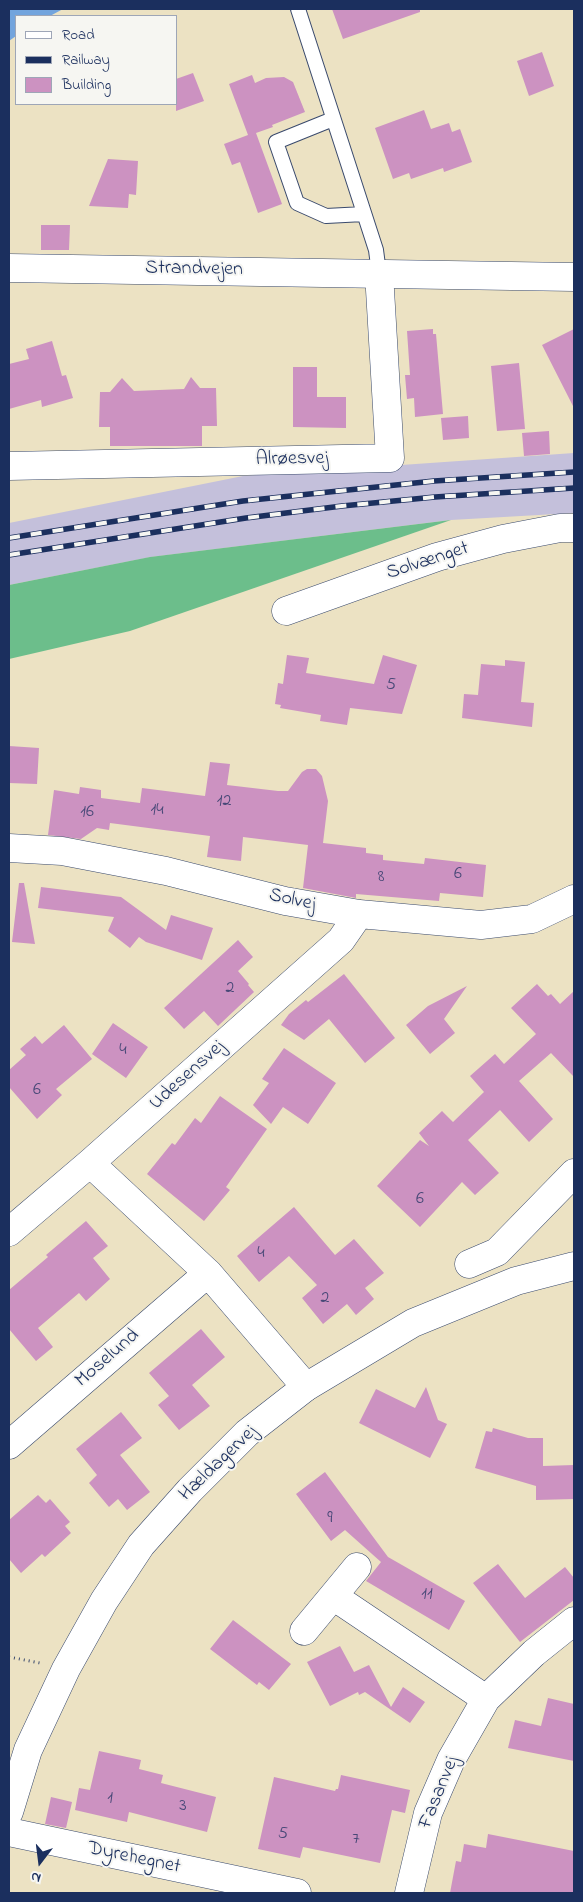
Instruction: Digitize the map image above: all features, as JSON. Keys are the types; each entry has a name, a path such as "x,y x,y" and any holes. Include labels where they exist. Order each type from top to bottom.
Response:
{"street":[{"name":"Strandvejen","path":"9,268 574,277"},
{"name":"Alrøesvej","path":"9,466 390,458 379,273"},
{"name":"Solvænget","path":"286,611 437,557 503,539 560,528 574,528"},
{"name":"Solvej","path":"9,848 62,851 166,871 285,901 360,914 481,925 532,919 574,899"},
{"name":"Udesensvej","path":"9,1232 90,1163 341,940 360,914"},
{"path":"90,1163 208,1273 306,1387"},
{"path":"469,1264 497,1252 574,1173"},
{"name":"Hældagervej","path":"9,1812 28,1750 66,1669 104,1601 141,1545 190,1490 247,1433 306,1387 413,1323 516,1281 574,1266"},
{"name":"Moselund","path":"9,1445 208,1273"},
{"path":"304,1631 357,1567"},
{"path":"333,1596 486,1699"},
{"name":"Fasanvej","path":"409,1893 428,1813 451,1760 486,1699 534,1654 574,1621"},
{"name":"Dyrehegnet","path":"9,1832 199,1883 297,1893"}],"lane":[{"path":"298,9 376,250 379,273"},
{"path":"333,119 276,142 297,203 326,216 364,214"}],"shaded area":[{"path":"574,453 574,513 451,520 151,557 9,585 9,523 243,476"}],"green space":[{"path":"451,520 130,631 9,659 9,585 150,557"}],"water":[{"path":"9,9 63,9 52,15 15,15 15,37 9,41"}],"building":[{"path":"332,9 420,9 420,12 343,39"},
{"path":"542,52 554,86 529,96 517,61"},
{"path":"193,73 204,101 176,111 176,105 178,105 178,78"},
{"path":"252,75 255,83 266,78 284,77 293,82 305,112 256,133 282,204 258,213 240,162 232,165 224,144 248,135 229,84"},
{"path":"424,110 431,129 449,123 452,132 460,129 472,162 444,172 443,168 411,179 409,173 393,179 375,128"},
{"path":"108,159 138,161 136,195 129,194 128,208 89,206"},
{"path":"41,225 70,225 69,250 41,250"},
{"path":"433,329 433,334 436,334 443,414 415,417 414,398 407,399 405,375 410,375 407,331"},
{"path":"574,329 574,408 542,345"},
{"path":"52,341 62,376 66,375 73,398 42,407 41,400 9,409 9,364 29,359 26,349"},
{"path":"519,363 525,429 497,431 491,366"},
{"path":"293,367 317,367 317,397 346,397 346,428 293,427"},
{"path":"191,377 200,388 216,388 217,426 202,426 202,446 110,446 110,427 99,427 100,392 110,392 122,378 134,391 184,389"},
{"path":"468,416 469,438 443,440 441,418"},
{"path":"549,431 550,454 524,456 522,433"},
{"path":"287,655 309,658 306,673 374,684 383,655 417,665 402,714 350,708 347,725 320,721 321,715 280,708 281,705 275,704 278,683 283,684"},
{"path":"505,660 525,662 521,702 534,703 532,727 462,718 464,694 478,695 481,664 505,666"},
{"path":"9,746 39,748 37,784 9,783"},
{"path":"210,762 230,764 227,785 278,791 288,791 302,772 307,769 316,769 322,776 328,801 323,843 366,848 366,853 383,855 383,860 424,864 425,858 486,865 483,897 440,893 439,901 356,894 356,898 303,888 308,845 243,837 241,861 207,857 210,836 110,823 109,830 97,828 81,839 48,835 54,790 79,794 80,787 101,790 101,798 140,803 142,788 205,796"},
{"path":"19,883 24,883 35,944 12,942"},
{"path":"41,887 121,897 166,930 171,915 213,928 202,960 146,942 139,937 130,948 108,931 114,917 38,908"},
{"path":"238,940 253,957 238,971 254,992 218,1026 204,1011 184,1029 164,1008"},
{"path":"344,974 395,1038 365,1063 329,1019 304,1040 281,1025 289,1014 306,1000 308,1002"},
{"path":"537,984 548,996 551,994 560,1004 574,991 574,1077 551,1053 519,1081 553,1119 529,1142 500,1110 468,1140 499,1173 475,1195 462,1182 420,1227 377,1186 420,1140 429,1146 419,1133 442,1111 453,1122 484,1092 470,1076 495,1054 504,1064 536,1034 511,1008"},
{"path":"467,986 444,1019 455,1033 430,1054 406,1025 428,1006"},
{"path":"113,1023 148,1047 126,1078 92,1054"},
{"path":"64,1025 92,1059 56,1089 62,1095 37,1119 9,1087 9,1070 26,1055 20,1049 35,1036 42,1044"},
{"path":"284,1048 336,1083 308,1124 283,1107 271,1124 253,1105 269,1083 262,1079"},
{"path":"220,1096 267,1129 226,1187 230,1190 204,1221 147,1174 172,1143 175,1145 195,1118 201,1123"},
{"path":"294,1207 335,1255 354,1239 384,1273 365,1288 374,1299 356,1315 347,1304 323,1324 302,1298 317,1285 289,1256 259,1282 237,1256"},
{"path":"86,1221 108,1246 93,1258 110,1279 86,1301 79,1293 38,1328 53,1347 36,1361 9,1329 9,1290"},
{"path":"201,1329 225,1357 192,1385 210,1406 179,1430 158,1405 169,1396 149,1373"},
{"path":"426,1387 438,1420 447,1424 430,1458 359,1423 376,1389 415,1408"},
{"path":"121,1412 142,1438 120,1455 150,1492 127,1510 118,1499 109,1507 89,1483 97,1475 76,1449"},
{"path":"493,1428 528,1438 543,1438 543,1466 574,1465 574,1499 536,1500 536,1486 475,1468 486,1431 492,1432"},
{"path":"325,1472 388,1557 465,1601 449,1630 366,1581 381,1562 345,1530 331,1541 296,1494"},
{"path":"38,1495 46,1503 50,1499 70,1522 65,1526 71,1533 45,1557 42,1554 21,1573 9,1559 9,1520"},
{"path":"498,1564 525,1598 565,1567 574,1578 574,1600 520,1642 473,1583"},
{"path":"233,1620 291,1664 269,1690 259,1682 257,1685 210,1649"},
{"path":"340,1646 354,1672 369,1665 391,1707 403,1687 425,1702 410,1723 365,1692 359,1695 358,1692 330,1706 307,1662"},
{"path":"548,1698 574,1704 574,1761 508,1748 515,1720 541,1726"},
{"path":"99,1751 141,1760 139,1769 163,1775 161,1783 216,1797 207,1832 129,1812 127,1822 75,1810 79,1788 90,1790"},
{"path":"341,1775 410,1790 405,1813 392,1810 380,1863 303,1847 300,1858 258,1849 274,1777 335,1791 338,1789"},
{"path":"51,1797 72,1802 66,1828 45,1824"},
{"path":"488,1834 574,1851 574,1893 450,1893 456,1861 461,1862 464,1844 486,1848"}],"railway":[{"path":"9,538 243,501 434,481 574,472"},
{"path":"9,555 246,518 342,506 435,497 574,488"}]}
